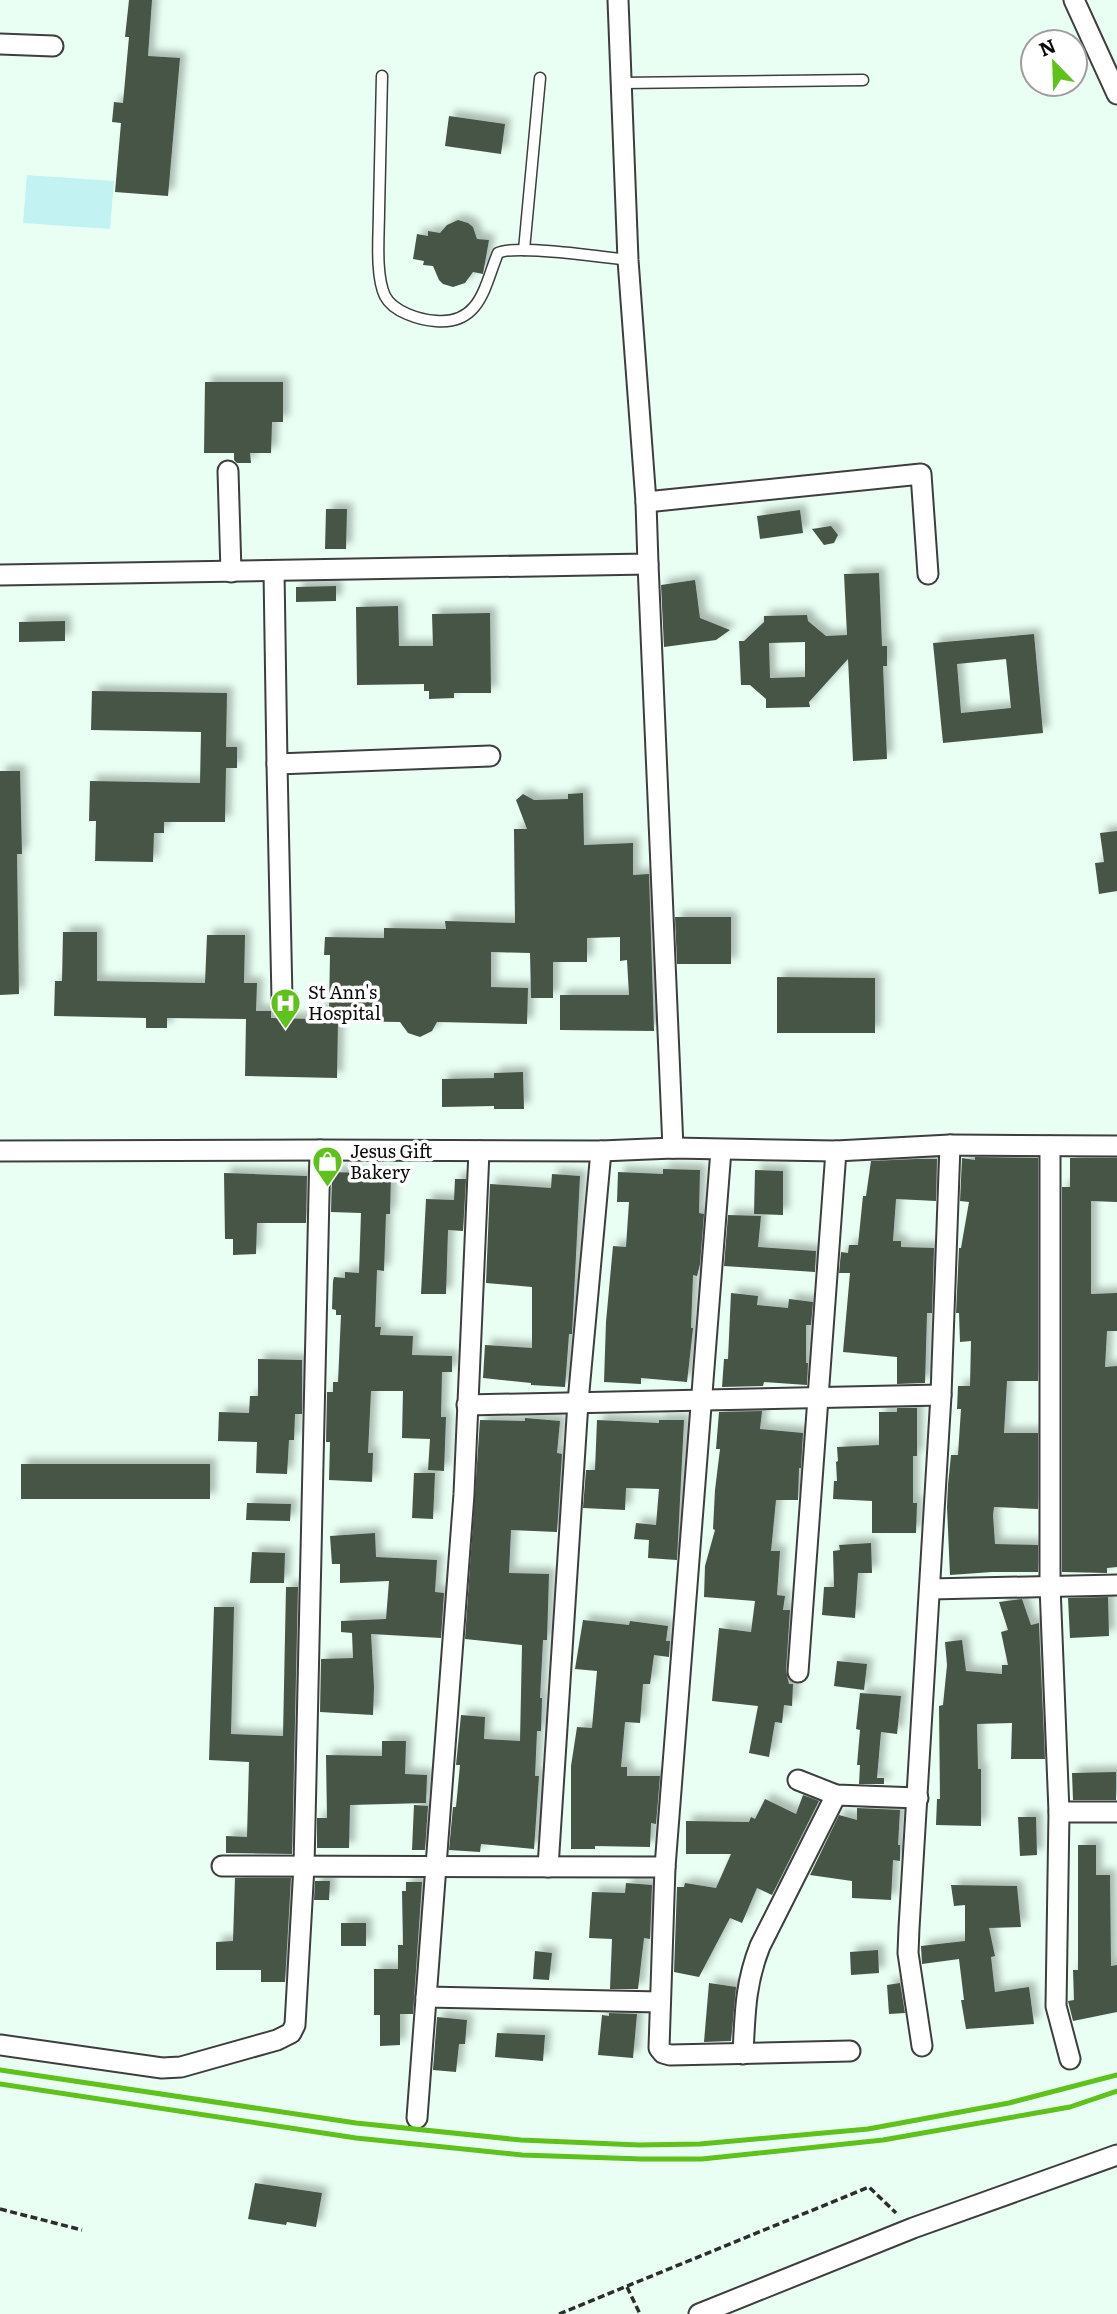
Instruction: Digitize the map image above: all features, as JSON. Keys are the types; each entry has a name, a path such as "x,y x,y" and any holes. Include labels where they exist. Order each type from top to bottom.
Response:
{"street":[{"path":"618,0 628,260 646,502 673,1148"},
{"path":"1073,0 1114,81"},
{"path":"0,44 53,46"},
{"path":"228,471 231,572"},
{"path":"646,502 921,474 928,574"},
{"path":"0,575 648,564"},
{"path":"274,571 282,999"},
{"path":"276,764 490,756"},
{"path":"922,2046 908,1953 941,1395 950,1145"},
{"path":"0,1152 601,1151 673,1148 836,1151 950,1145 1117,1146"},
{"path":"1050,1146 1050,1586 1059,1812 1056,2006 1070,2059"},
{"path":"0,2045 162,2068 181,2067 277,2040 291,2034 295,2025 304,1866 320,1150"},
{"path":"721,1150 665,1867 659,2048 670,2055 850,2051"},
{"path":"417,2118 464,1494 480,1151"},
{"path":"548,1867 578,1402 601,1151"},
{"path":"798,1672 836,1151"},
{"path":"467,1405 941,1395"},
{"path":"930,1589 1117,1585"},
{"path":"798,1780 836,1795 918,1798"},
{"path":"743,2054 746,1993 750,1971 836,1795"},
{"path":"1059,1812 1117,1812"},
{"path":"222,1866 665,1867"},
{"path":"426,1997 660,2002"},
{"path":"699,2314 913,2228 1117,2155"}],"lane":[{"path":"382,76 379,264 385,297 402,312 442,322 463,317 476,306 485,290 498,253 504,250 628,260"},
{"path":"524,250 540,78"},
{"path":"622,83 863,80"}],"path":[{"path":"559,2314 869,2187 913,2228"},
{"path":"0,2209 82,2230"},
{"path":"627,2287 640,2314"}],"shaded area":[{"path":"27,175 114,181 110,229 23,223"}],"building":[{"path":"129,0 152,0 148,56 180,58 168,196 115,192 121,123 112,122 114,102 123,103 129,37 125,37"},
{"path":"449,116 505,124 501,154 445,146"},
{"path":"458,220 473,227 477,239 489,240 483,274 473,272 465,283 453,287 439,280 433,266 423,265 424,261 413,259 417,234 428,236 428,231 440,233 447,225"},
{"path":"205,382 283,382 283,422 272,422 271,453 250,453 251,463 237,463 234,453 204,453"},
{"path":"326,509 347,509 346,549 325,549"},
{"path":"800,510 803,533 760,539 757,516"},
{"path":"831,526 838,535 834,543 824,545 812,529"},
{"path":"879,573 882,646 887,646 887,666 883,666 887,759 853,761 848,659 809,702 810,707 766,708 766,699 750,685 741,685 739,641 744,641 764,622 764,616 807,615 808,621 826,636 847,635 844,574","holes":["805,642 805,677 770,678 769,643"]},
{"path":"695,580 700,618 730,630 716,640 664,647 661,585"},
{"path":"336,586 336,601 296,602 296,587"},
{"path":"398,606 399,646 433,646 432,614 490,613 491,693 454,693 454,698 429,699 429,691 424,691 424,684 357,685 356,607"},
{"path":"65,621 65,641 19,642 19,622"},
{"path":"1034,634 1043,733 943,743 933,643","holes":["1006,659 1011,708 961,713 957,664"]},
{"path":"92,691 227,693 226,747 237,747 237,768 226,768 225,822 164,822 164,833 154,833 153,862 95,861 96,821 89,821 90,781 200,783 201,732 91,730"},
{"path":"0,771 20,771 22,854 17,854 19,994 0,995"},
{"path":"583,793 584,845 633,843 633,875 649,874 654,1031 560,1030 560,995 629,995 627,960 620,961 620,937 587,938 587,962 553,962 553,998 531,998 530,953 491,952 491,987 528,988 527,1024 437,1022 432,1031 420,1037 408,1033 400,1022 338,1021 337,1078 245,1076 246,1019 167,1018 167,1028 146,1028 146,1018 54,1016 55,981 62,981 63,932 97,932 97,981 205,983 207,935 245,935 244,983 257,983 256,1011 271,1011 271,1018 315,1019 316,1010 329,1011 330,955 324,955 325,937 384,938 384,928 446,929 445,921 515,923 514,829 527,829 516,800 523,794 534,800 568,799 568,794"},
{"path":"1117,831 1117,891 1099,894 1095,863 1104,862 1100,833"},
{"path":"675,917 731,917 731,964 677,964"},
{"path":"777,977 875,978 875,1033 777,1033"},
{"path":"523,1072 524,1109 494,1109 494,1106 442,1107 442,1079 494,1078 494,1073"},
{"path":"975,1157 1038,1158 1038,1381 1007,1381 1004,1433 1038,1433 1038,1509 994,1507 993,1515 995,1544 1038,1545 1038,1572 950,1575 947,1507 951,1455 958,1455 961,1409 957,1409 958,1386 970,1386 971,1341 960,1342 959,1313 956,1313 959,1248 969,1202 960,1201 962,1158 975,1160"},
{"path":"1070,1158 1117,1158 1117,1202 1091,1201 1091,1294 1117,1293 1117,1331 1107,1331 1105,1367 1117,1366 1117,1567 1107,1568 1107,1573 1062,1572 1062,1187 1070,1187"},
{"path":"937,1159 936,1201 896,1199 893,1241 901,1241 901,1247 934,1248 932,1313 927,1313 925,1383 897,1384 897,1357 843,1352 850,1273 839,1273 841,1252 848,1253 849,1245 858,1245 863,1196 866,1196 871,1161"},
{"path":"663,1169 700,1170 699,1213 704,1214 700,1264 697,1276 693,1275 693,1328 687,1382 641,1378 641,1384 604,1382 613,1246 626,1247 629,1202 617,1202 618,1172 663,1174"},
{"path":"755,1170 783,1171 783,1215 754,1214"},
{"path":"332,1172 391,1174 390,1214 386,1214 384,1271 377,1270 375,1327 381,1327 380,1335 413,1336 412,1355 452,1356 452,1372 442,1372 441,1417 446,1417 444,1471 428,1470 430,1439 402,1438 403,1391 371,1391 368,1453 373,1453 372,1482 329,1480 330,1442 326,1442 327,1392 333,1392 333,1382 338,1382 341,1315 336,1315 336,1310 332,1309 333,1281 334,1277 345,1278 345,1272 359,1273 361,1213 331,1212"},
{"path":"224,1173 307,1176 306,1223 257,1223 256,1254 233,1255 233,1239 225,1239"},
{"path":"552,1174 580,1176 572,1334 569,1334 565,1387 483,1378 485,1345 532,1348 532,1287 486,1283 490,1184 551,1188"},
{"path":"455,1179 466,1179 463,1231 448,1230 446,1294 421,1294 426,1199 454,1200"},
{"path":"728,1215 761,1216 758,1247 816,1251 815,1272 724,1266"},
{"path":"731,1293 758,1296 757,1305 788,1308 789,1299 813,1302 811,1325 806,1325 807,1385 764,1382 763,1386 722,1387 724,1359 728,1359"},
{"path":"258,1359 302,1360 302,1414 295,1414 294,1440 289,1440 287,1474 256,1473 257,1442 218,1441 219,1412 249,1413 250,1396 258,1396"},
{"path":"897,1408 917,1408 917,1456 913,1456 913,1503 917,1503 916,1533 872,1533 872,1501 833,1499 834,1481 837,1481 837,1447 879,1445 879,1412 897,1412"},
{"path":"762,1411 760,1429 803,1433 798,1500 776,1500 771,1551 780,1551 777,1595 785,1596 783,1610 790,1610 786,1671 789,1684 793,1684 792,1706 784,1705 782,1723 775,1722 769,1757 749,1753 758,1706 712,1701 719,1628 751,1632 755,1601 704,1597 705,1566 715,1530 715,1490 720,1449 716,1449 719,1412"},
{"path":"525,1418 560,1421 557,1453 562,1454 557,1532 511,1530 509,1573 549,1574 547,1640 543,1640 540,1698 541,1731 537,1731 535,1776 539,1776 534,1849 481,1844 480,1852 449,1850 460,1765 456,1765 461,1715 485,1717 484,1739 520,1741 522,1645 465,1639 480,1420 525,1421"},
{"path":"597,1420 659,1423 659,1420 684,1420 677,1560 648,1558 649,1540 634,1539 636,1523 656,1525 659,1489 626,1488 625,1510 583,1508 586,1470 595,1470"},
{"path":"21,1464 210,1464 210,1499 21,1499"},
{"path":"414,1473 435,1473 433,1519 412,1518"},
{"path":"247,1503 291,1504 290,1521 246,1520"},
{"path":"375,1533 376,1557 437,1560 435,1592 444,1593 441,1638 371,1634 373,1715 320,1712 321,1659 353,1658 352,1633 341,1632 341,1621 386,1619 389,1581 340,1583 340,1564 332,1564 330,1536"},
{"path":"871,1543 872,1573 858,1573 855,1618 822,1615 824,1587 834,1587 833,1551 840,1550 839,1545"},
{"path":"252,1552 285,1553 284,1583 250,1583"},
{"path":"286,1587 298,1587 292,1854 226,1853 226,1836 247,1837 249,1762 209,1760 214,1607 234,1607 231,1734 283,1736"},
{"path":"1108,1597 1109,1636 1070,1638 1068,1598"},
{"path":"1022,1599 1031,1625 1039,1623 1045,1759 1011,1759 1012,1723 977,1724 978,1769 981,1769 981,1826 936,1825 937,1799 940,1799 939,1706 943,1705 947,1665 945,1642 962,1640 966,1671 1002,1674 1002,1665 1008,1665 1001,1632 1008,1630 999,1602"},
{"path":"583,1620 629,1625 630,1621 668,1626 666,1641 670,1641 669,1657 654,1655 650,1684 643,1684 640,1723 625,1722 621,1767 627,1767 627,1776 660,1776 656,1824 651,1823 650,1847 595,1846 595,1849 571,1849 571,1766 577,1727 592,1728 597,1671 575,1669"},
{"path":"837,1661 867,1664 864,1690 834,1686"},
{"path":"860,1693 901,1696 897,1734 881,1732 877,1778 884,1778 884,1784 859,1784 860,1765 857,1765 860,1730 856,1729"},
{"path":"382,1741 406,1741 405,1774 427,1775 426,1803 350,1805 349,1848 317,1848 317,1818 327,1818 326,1755 382,1756"},
{"path":"1116,1772 1116,1800 1073,1800 1072,1773"},
{"path":"803,1795 819,1801 772,1895 757,1888 742,1923 730,1918 699,1977 674,1972 677,1887 684,1887 685,1883 716,1888 731,1854 686,1854 686,1821 749,1822 751,1817 755,1819 765,1799 796,1814"},
{"path":"414,1805 428,1806 425,1850 412,1850"},
{"path":"857,1808 900,1810 900,1861 893,1860 891,1900 852,1898 852,1881 810,1875 839,1815 857,1820"},
{"path":"1018,1817 1036,1817 1037,1855 1020,1856"},
{"path":"1078,1845 1096,1845 1096,1875 1110,1875 1111,1966 1117,1965 1117,2012 1073,2021 1068,2001 1074,2000 1073,1970 1078,1970"},
{"path":"235,1878 291,1878 285,1982 261,1982 261,1970 216,1970 216,1942 233,1941"},
{"path":"315,1881 330,1881 329,1900 314,1900"},
{"path":"406,1882 422,1882 413,2014 400,2014 400,2045 380,2046 380,2015 374,2015 374,1969 398,1969 398,1945 403,1945 402,1891 406,1891"},
{"path":"626,1883 652,1885 650,1939 644,1938 638,1989 610,1989 612,1939 589,1938 592,1892 625,1893"},
{"path":"951,1885 1017,1886 1021,1927 989,1928 995,1956 991,1957 995,1992 1029,1987 1034,2024 966,2029 959,1959 922,1964 921,1946 965,1941 965,1905 954,1906"},
{"path":"341,1923 366,1923 366,1946 341,1946"},
{"path":"878,1950 879,1973 851,1975 850,1952"},
{"path":"535,1951 552,1953 549,1980 533,1979"},
{"path":"709,1983 736,1987 731,2041 704,2042"},
{"path":"900,1983 905,2013 889,2014 887,1985"},
{"path":"609,2013 637,2014 633,2058 598,2055 602,2015 609,2016"},
{"path":"437,2017 467,2020 465,2044 459,2044 456,2072 433,2070"},
{"path":"497,2033 545,2035 543,2061 495,2057"},
{"path":"255,2183 322,2193 316,2227 248,2219"}],"railway":[{"path":"0,2070 356,2123 521,2140 639,2145 700,2144 868,2129 1009,2103 1117,2075"},
{"path":"0,2084 356,2138 522,2155 642,2159 702,2159 883,2140 1070,2107 1117,2091"}],"place":[{"name":"St Ann's Hospital","path":"285,1030"},
{"name":"Jesus Gift Bakery","path":"327,1189"}]}
